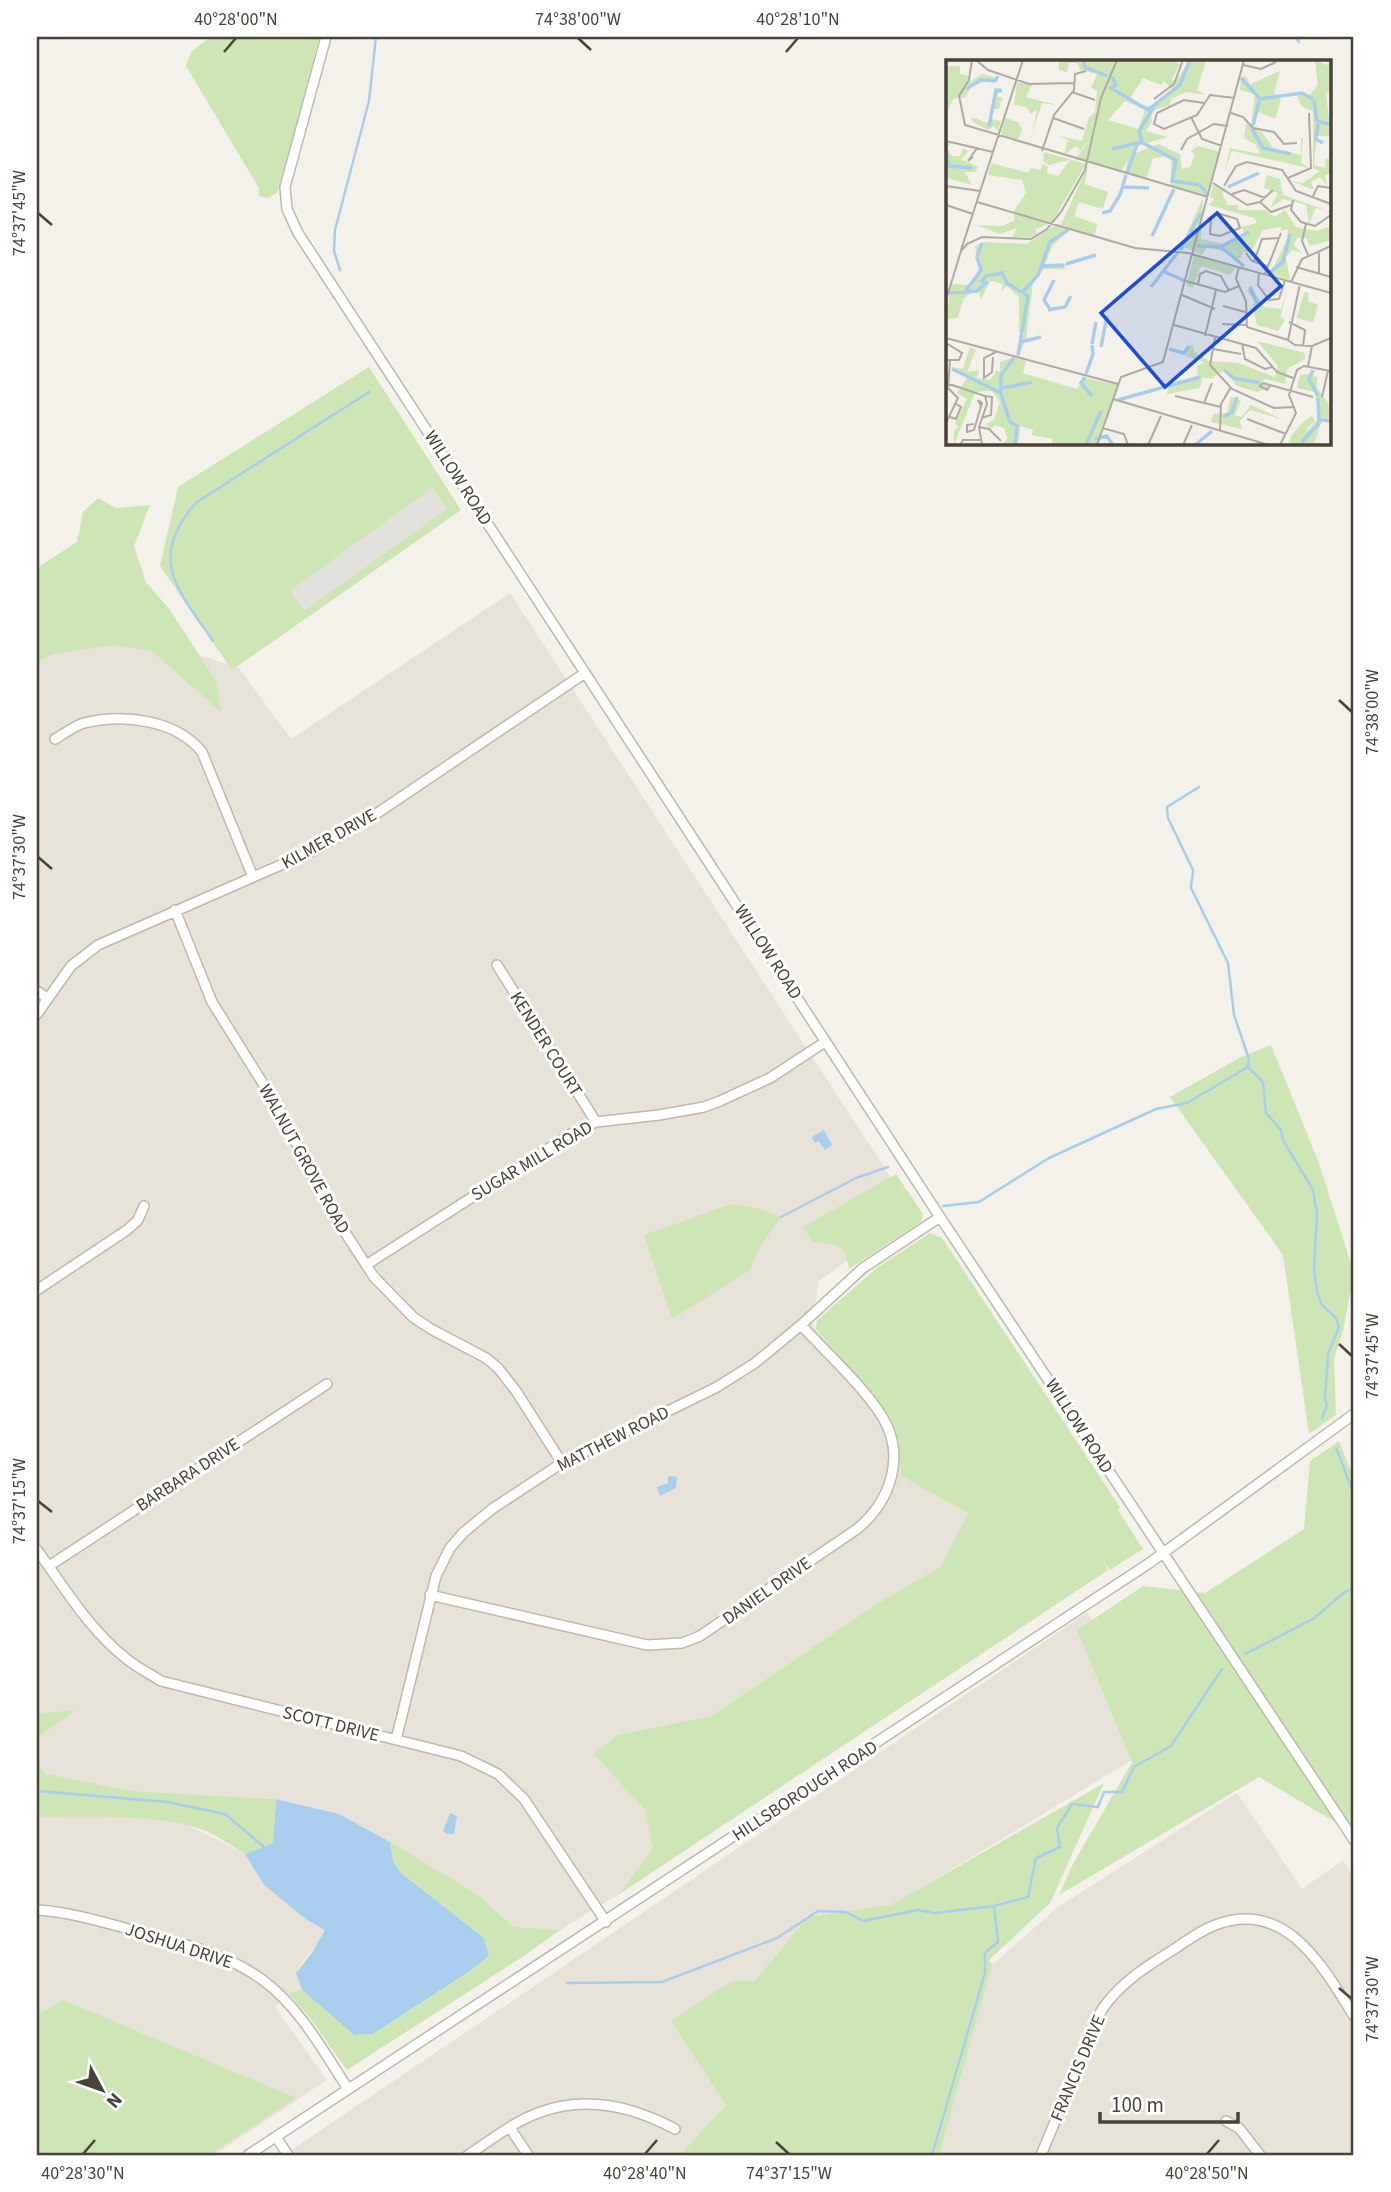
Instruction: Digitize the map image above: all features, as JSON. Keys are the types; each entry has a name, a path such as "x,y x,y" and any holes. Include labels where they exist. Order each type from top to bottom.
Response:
{"street":[{"name":"WILLOW ROAD","path":"326,37 315,84 287,176 284,198 289,218 825,1042 1354,1840"},
{"name":"KILMER DRIVE","path":"37,1014 62,976 83,954 107,940 315,850 379,812 585,673"},
{"path":"55,739 83,723 125,720 161,724 193,741 202,752 253,877"},
{"name":"WALNUT GROVE ROAD","path":"175,910 212,1002 282,1114 326,1203 366,1265 388,1293 413,1317 486,1358 498,1368 562,1463"},
{"name":"KENDER COURT","path":"497,965 596,1122"},
{"path":"37,991 47,998"},
{"name":"SUGAR MILL ROAD","path":"366,1265 540,1153 596,1122 704,1107 770,1078 825,1042"},
{"path":"37,1290 127,1230 138,1220 144,1206"},
{"name":"MATTHEW ROAD","path":"396,1740 430,1595 442,1562 463,1533 492,1509 562,1463 717,1387 754,1363 801,1325 863,1268 940,1217"},
{"name":"DANIEL DRIVE","path":"430,1595 647,1645 664,1646 682,1643 708,1631 857,1529 876,1510 890,1484 894,1457 889,1430 875,1406 801,1325"},
{"name":"BARBARA DRIVE","path":"49,1566 327,1384"},
{"name":"HILLSBOROUGH ROAD","path":"248,2155 1163,1554 1354,1414"},
{"name":"SCOTT DRIVE","path":"37,1549 86,1619 129,1661 161,1681 473,1760 505,1780 524,1799 606,1922"},
{"name":"JOSHUA DRIVE","path":"37,1910 95,1920 187,1945 241,1966 265,1981 289,2004 348,2090"},
{"name":"FRANCIS DRIVE","path":"1041,2155 1102,2010 1125,1983 1140,1971 1219,1923 1261,1921 1288,1932 1309,1950 1351,2004 1354,2016"},
{"path":"468,2155 510,2127 538,2113 585,2104 621,2107 657,2119 675,2129"},
{"path":"1226,2121 1240,2128 1260,2155"},
{"path":"510,2127 528,2155"},
{"path":"276,2137 288,2155"}],"shaded area":[{"path":"432,488 447,509 304,611 290,591"},
{"path":"510,593 914,1213 819,1281 812,1324 890,1416 899,1443 901,1476 968,1513 941,1566 880,1602 711,1716 617,1735 595,1754 645,1810 653,1848 618,1895 560,1930 514,1927 478,1895 339,1814 276,1799 133,1791 46,1774 37,1762 37,650 145,637 239,668 291,739"},
{"path":"1088,1612 1157,1745 681,2033 726,2105 680,2155 284,2155"},
{"path":"1237,1793 1302,1889 1343,1860 1354,1877 1354,2155 939,2155 992,1965 1058,1907"},
{"path":"37,1812 174,1818 245,1854 264,1885 307,1920 326,1931 296,1972 302,1990 288,1993 275,2007 327,2080 214,2155 37,2155"}],"green space":[{"path":"210,37 319,37 299,120 277,193 268,198 259,196 259,188 186,66 191,52"},
{"path":"369,367 461,510 232,670 160,566 178,487"},
{"path":"98,498 116,508 150,505 134,546 146,582 170,610 216,681 221,712 152,651 114,645 52,654 37,662 37,568 77,542 83,512"},
{"path":"1271,1045 1319,1163 1354,1273 1343,1331 1334,1358 1336,1415 1309,1434 1283,1255 1170,1097 1241,1057"},
{"path":"896,1174 923,1214 921,1222 849,1269 845,1254 838,1246 813,1242 803,1227"},
{"path":"732,1204 756,1208 781,1217 761,1245 750,1270 672,1319 644,1235"},
{"path":"930,1233 942,1238 1120,1507 1118,1510 1143,1549 1110,1570 1103,1561 1108,1570 618,1895 653,1848 645,1810 594,1754 617,1735 711,1716 880,1602 941,1566 968,1513 901,1476 899,1443 890,1416 816,1329 817,1320 878,1267"},
{"path":"1339,1441 1354,1479 1354,1833 1259,1777 1059,1895 1073,1864 1132,1762 1077,1630 1143,1586 1205,1593 1304,1529 1310,1461"},
{"path":"75,1710 37,1738 37,1714"},
{"path":"37,1762 46,1774 133,1791 276,1799 273,1843 245,1854 208,1832 171,1822 124,1817 37,1817"},
{"path":"1104,1783 1050,1903 989,1960 992,1965 939,2155 680,2155 726,2105 671,2021 732,1981 755,1981 808,1917 891,1905"},
{"path":"390,1842 478,1895 514,1927 560,1930 347,2070 288,1993 302,1990 354,2035 373,2034 489,1956 484,1938 401,1873 393,1861"},
{"path":"63,2000 296,2098 209,2155 41,2155 37,2146 37,2015"}],"water":[{"path":"824,1130 832,1145 825,1150 819,1141 815,1143 812,1137"},
{"path":"668,1477 677,1477 676,1488 660,1496 657,1487 668,1483"},
{"path":"276,1799 339,1814 390,1842 393,1861 401,1873 484,1938 489,1956 373,2034 354,2035 302,1990 296,1973 325,1930 307,1920 264,1885 245,1854 273,1843"},
{"path":"450,1813 457,1816 454,1834 443,1831"}],"waterway":[{"path":"340,270 334,251 335,230 369,101 376,37"},
{"path":"1295,37 1299,42"},
{"path":"213,641 189,606 173,573 170,557 173,540 182,522 197,502 369,392"},
{"path":"1199,787 1167,807 1168,818 1193,870 1191,888 1228,963 1234,1015 1249,1059 1248,1067"},
{"path":"1248,1067 1263,1082 1266,1113 1281,1130 1283,1140 1313,1190 1317,1214 1314,1269 1317,1292 1322,1305 1336,1318 1339,1327 1328,1354 1325,1399 1327,1405 1322,1418"},
{"path":"943,1206 979,1202 1049,1158 1156,1109 1187,1103 1248,1067"},
{"path":"781,1217 856,1178 888,1167"},
{"path":"1336,1448 1354,1494"},
{"path":"1245,1654 1313,1619 1346,1591 1354,1589"},
{"path":"932,2155 985,1973 985,1953 998,1942 994,1906 1028,1897 1036,1858 1060,1847 1057,1828 1072,1804 1098,1807 1104,1792 1122,1792 1134,1767 1171,1746 1222,1669"},
{"path":"37,1791 167,1802 225,1814 264,1847"},
{"path":"567,1983 662,1982 777,1938 818,1911 846,1912 863,1921 918,1910 935,1913 994,1906"}]}
